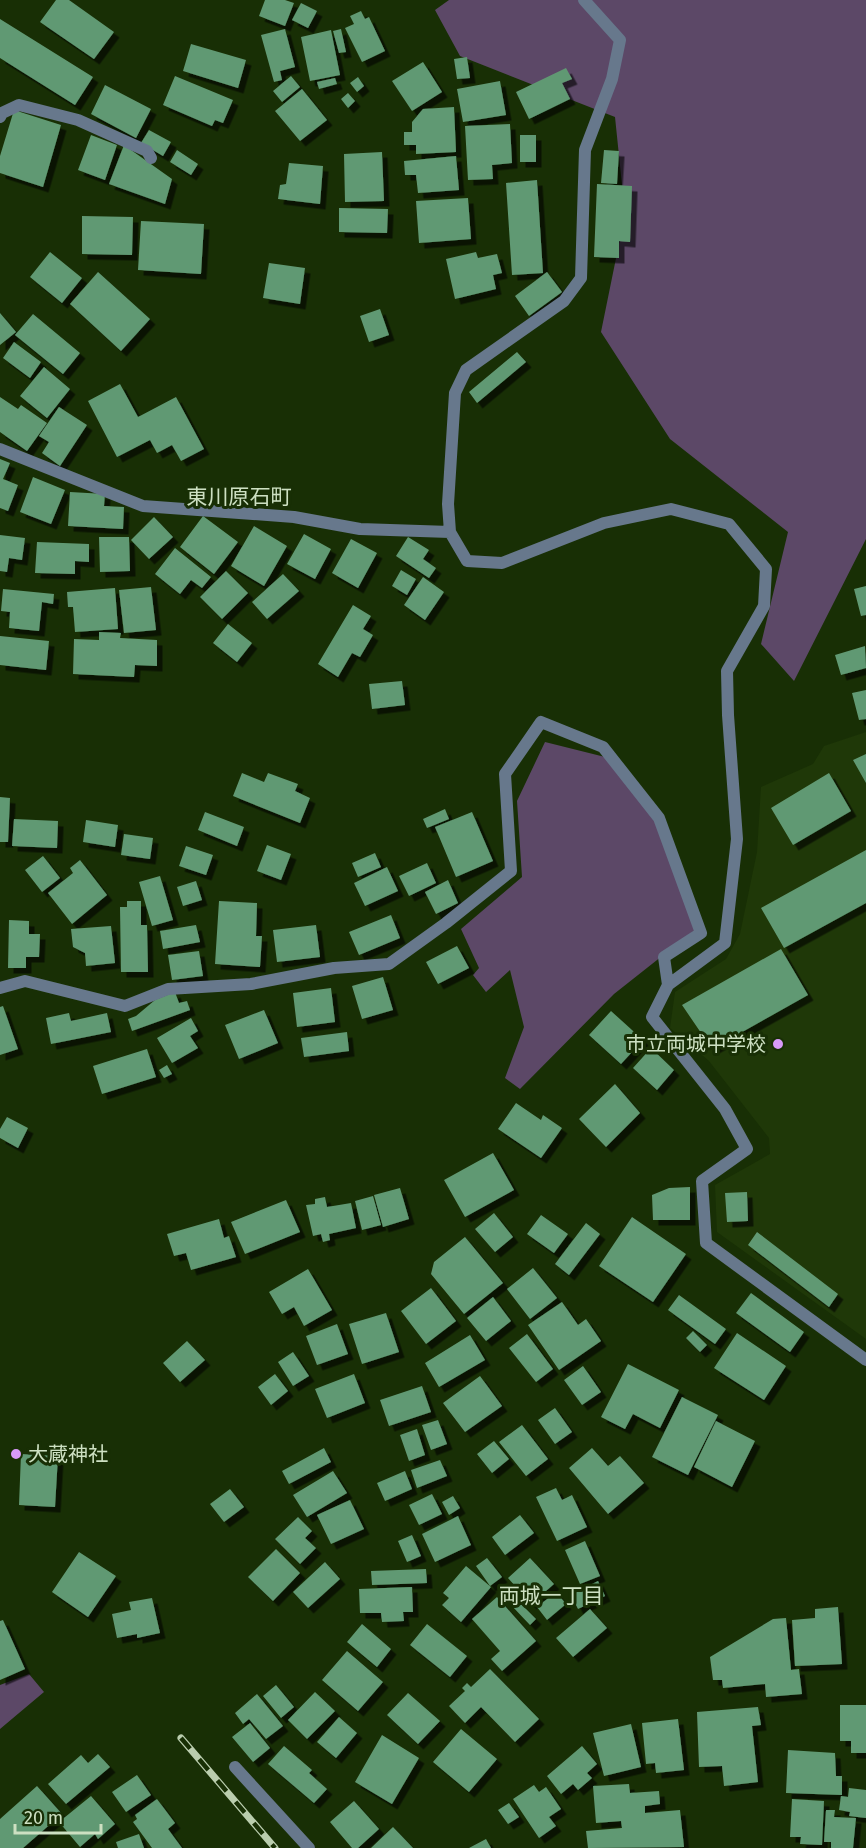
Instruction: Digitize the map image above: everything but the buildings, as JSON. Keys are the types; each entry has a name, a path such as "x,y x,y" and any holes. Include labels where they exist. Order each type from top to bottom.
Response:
{"street":[{"path":"584,0 620,40 612,79 585,150 581,278 564,301 466,370 455,393 448,504 450,532 467,561 502,563 603,523 671,508 729,524 766,569 764,606 728,671 728,715 737,839 725,943 668,985 652,1017 725,1109 747,1149 702,1181 706,1243 866,1360"},
{"path":"0,117 2,113 20,105 78,120 147,152 151,158"},
{"path":"0,449 143,506 294,517 360,529 450,532"},
{"path":"0,988 25,981 125,1006 168,988 251,984 334,968 389,964 446,923 511,871 505,774 541,722 603,747 659,818 701,933 664,957 668,985"},
{"path":"235,1767 309,1848"}],"shaded area":[{"path":"449,0 866,0 866,539 794,681 761,644 788,532 670,439 601,332 625,214 615,117 460,56 435,10"},
{"name":"市立両城中学校","path":"866,732 866,1339 717,1232 715,1185 770,1154 769,1138 709,1061 670,1028 675,992 726,959 740,934 757,852 761,787 813,764 824,746"},
{"path":"545,742 613,759 655,822 695,930 614,994 520,1089 505,1078 524,1027 510,970 486,992 473,975 479,968 461,929 522,877 517,801"},
{"path":"29,1674 44,1692 0,1729 0,1685"}],"railway":[{"path":"181,1738 275,1848"}],"place":[{"name":"市立両城中学校","path":"778,1044"},
{"name":"大蔵神社","path":"16,1454"}],"district":[{"name":"東川原石町","path":"239,497"},
{"name":"両城一丁目","path":"551,1596"}]}
